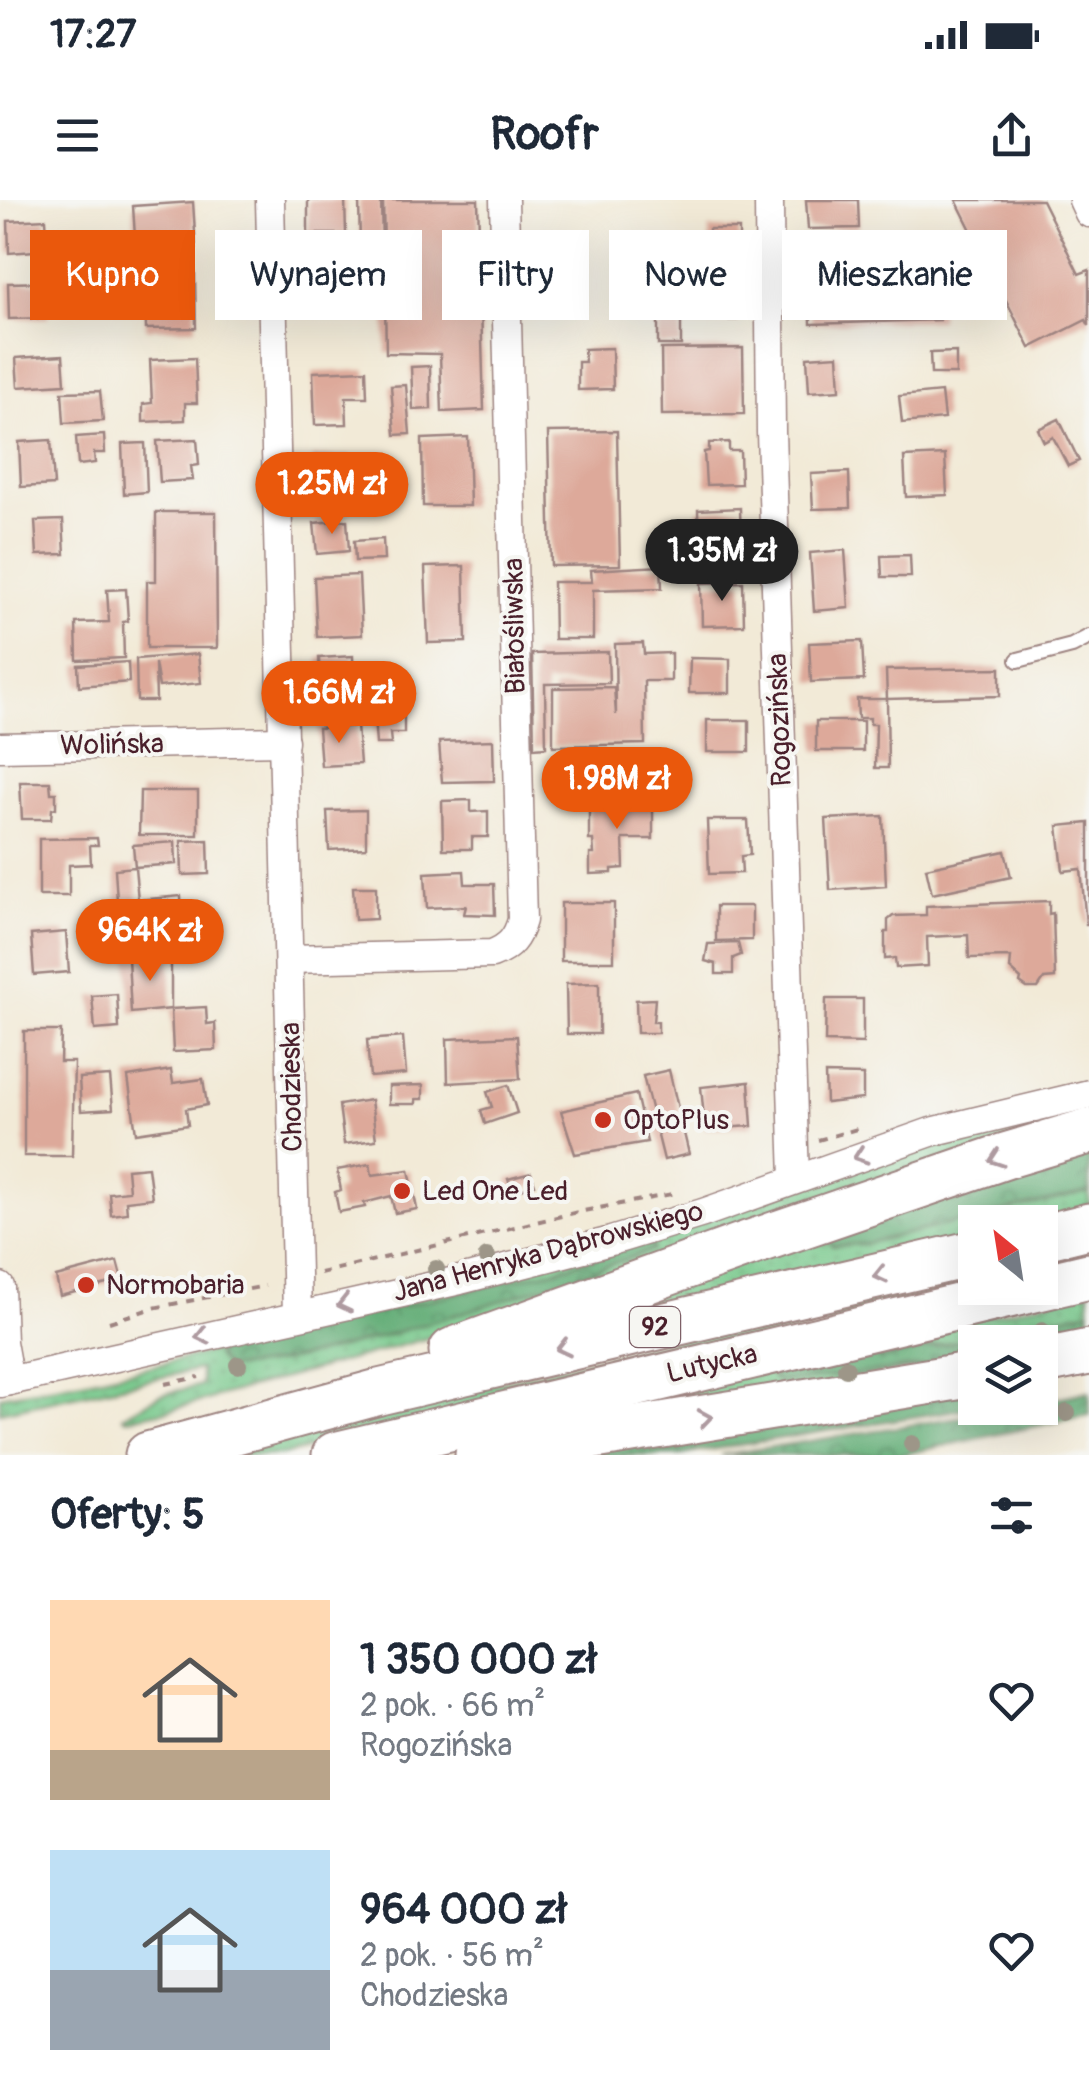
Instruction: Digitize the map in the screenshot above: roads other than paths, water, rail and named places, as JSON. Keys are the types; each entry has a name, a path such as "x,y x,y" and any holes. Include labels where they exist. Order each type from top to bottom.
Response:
{"main road":[{"path":"336,1402 474,1341 986,1162 1089,1132"},
{"path":"1058,1234 1089,1226"},
{"name":"Lutycka","path":"336,1402 958,1257"},
{"name":"Lutycka","path":"334,1455 1089,1276"},
{"path":"1058,1358 1089,1352"},
{"path":"478,1455 958,1377"},
{"name":"92","path":"148,1455 336,1402"}],"street":[{"name":"Chodzieska","path":"270,200 297,1315"},
{"name":"Białośliwska","path":"288,958 492,954 506,948 518,935 522,920 504,200"},
{"name":"Rogozińska","path":"769,200 771,432 794,1180"},
{"path":"1082,200 1089,213"},
{"name":"Wolińska","path":"0,747 284,741"},
{"name":"Jana Henryka Dąbrowskiego","path":"4,1382 460,1280 611,1241 703,1213 953,1125 1089,1094"},
{"path":"0,1288 4,1382"}],"lane":[{"path":"1018,660 1072,646 1089,636"}],"place":[{"name":"OptoPlus","path":"603,1120"},
{"name":"Led One Led","path":"402,1191"},
{"name":"Normobaria","path":"86,1285"}]}
